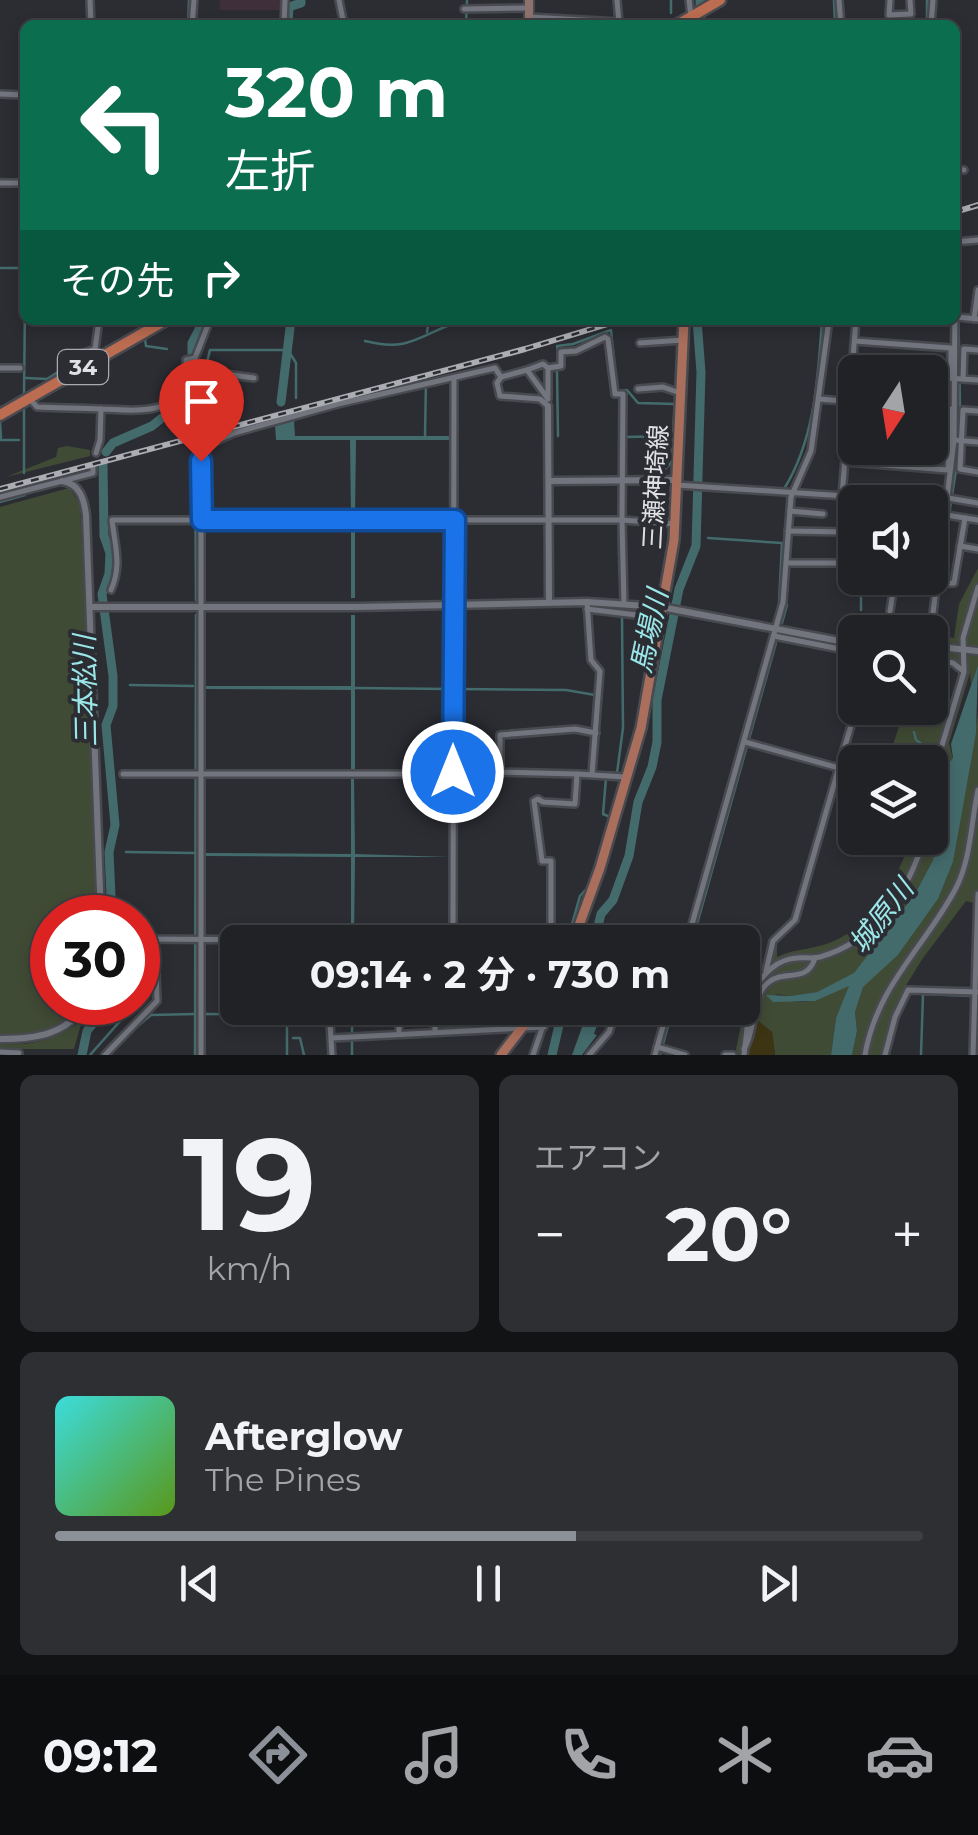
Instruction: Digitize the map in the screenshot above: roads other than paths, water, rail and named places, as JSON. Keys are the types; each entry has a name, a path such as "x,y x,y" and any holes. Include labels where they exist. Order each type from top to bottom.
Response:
{"highway":[{"path":"692,19 714,3"},
{"name":"34","path":"4,409 157,325"}],"main road":[{"name":"三瀬神埼線","path":"579,925 639,739 665,607 675,524 684,325"},
{"path":"501,1055 523,1025"}],"street":[{"path":"689,0 692,19"},
{"path":"890,0 890,15 910,14 910,0"},
{"path":"467,9 591,20"},
{"path":"976,319 978,290"},
{"path":"70,375 62,366 64,361 96,349 98,325"},
{"path":"208,325 195,358 195,370 254,378"},
{"path":"692,925 786,586 792,492 811,451 828,325"},
{"path":"853,355 856,325"},
{"path":"958,325 955,440 948,516 978,520"},
{"path":"548,403 540,399 507,399 500,396 498,383 501,377 543,364 548,368 562,366 561,352 576,351 608,339 615,394 623,394 624,604"},
{"path":"640,343 683,340"},
{"path":"854,341 951,348 957,379"},
{"path":"957,379 964,349 978,350"},
{"path":"29,398 37,407 147,412 170,403 183,388 186,360 195,358"},
{"path":"0,368 20,368"},
{"path":"201,1055 197,773 202,607 197,520 201,448 234,433 426,384 494,368 501,377"},
{"path":"548,368 549,601"},
{"path":"527,370 548,403"},
{"path":"453,925 454,378"},
{"path":"948,378 978,380"},
{"path":"638,388 663,387 680,393"},
{"path":"819,398 838,400"},
{"path":"96,453 101,409"},
{"path":"948,409 960,469 978,472"},
{"path":"884,465 948,470 964,410 978,411"},
{"path":"948,439 978,442"},
{"path":"0,497 93,473 93,468"},
{"path":"62,480 72,482 84,498 94,607 100,895"},
{"path":"549,480 676,482 838,496"},
{"path":"948,498 978,502"},
{"path":"790,512 823,514"},
{"path":"948,582 954,583 964,518"},
{"path":"111,590 119,557 112,520 622,520 675,524"},
{"path":"788,532 838,532"},
{"path":"960,546 978,549"},
{"path":"786,563 838,563"},
{"path":"942,745 964,672 962,649 978,587"},
{"path":"890,611 892,595"},
{"path":"94,607 549,601 645,616"},
{"path":"587,606 665,607 838,648"},
{"path":"587,606 591,660 600,671 592,774"},
{"path":"775,633 838,642"},
{"path":"948,648 978,651"},
{"path":"948,662 964,672"},
{"path":"500,772 500,735 574,729 596,733"},
{"path":"744,741 838,768 794,920 772,941 766,971 760,980"},
{"path":"123,774 500,772 628,777"},
{"path":"552,925 551,861 542,860 534,801 575,804 577,774"},
{"path":"865,1055 879,1008 894,978 958,885 978,790"},
{"path":"766,971 792,958 814,958 846,948 879,923 914,872 919,855"},
{"path":"973,1055 978,894"},
{"path":"160,939 220,939"},
{"path":"744,1052 762,990 778,977 801,976 812,968 814,958"},
{"path":"885,1055 908,990 976,992"},
{"path":"0,1039 47,1036 66,1025"},
{"path":"105,1055 134,1025"},
{"path":"331,1025 332,1055"},
{"path":"399,1025 399,1034"},
{"path":"435,1025 435,1031"},
{"path":"590,1055 611,1025"},
{"path":"663,1025 656,1051 685,1055"},
{"path":"744,1052 747,1025"},
{"path":"332,1038 544,1027 533,1055"},
{"path":"0,1052 19,1054 19,1039"},
{"path":"725,1055 733,1055"}],"waterway":[{"name":"三本松川","path":"188,20 189,0"},
{"path":"288,20 289,7 301,0"},
{"path":"466,20 467,0"},
{"path":"614,0 616,20"},
{"path":"671,0 671,13"},
{"name":"馬場川","path":"700,0 701,20"},
{"path":"834,0 835,20"},
{"path":"927,0 927,20"},
{"path":"0,179 20,180"},
{"path":"0,268 20,268"},
{"path":"7,404 24,394 25,325"},
{"name":"三本松川","path":"106,452 113,443 152,426 183,396 192,371 192,343 201,325"},
{"path":"281,402 290,325"},
{"path":"427,332 428,325"},
{"path":"365,341 406,343 449,325"},
{"name":"馬場川","path":"598,925 601,914 613,900 629,856 638,802 652,767 657,742 657,700 679,589 696,546 701,372 697,325"},
{"path":"784,489 809,429 822,325"},
{"path":"948,522 960,408 959,325"},
{"path":"559,355 557,346 611,330 617,391 627,390 638,403 675,404 671,463 662,472"},
{"path":"145,339 146,346 167,349"},
{"path":"196,426 195,412 210,350 288,350 296,363 296,398"},
{"path":"557,371 558,436"},
{"path":"26,378 47,379 58,372"},
{"path":"425,436 426,379"},
{"path":"24,409 24,473"},
{"path":"293,422 295,412"},
{"path":"0,422 1,438"},
{"path":"626,437 672,436"},
{"path":"195,439 196,600"},
{"path":"0,440 19,440"},
{"name":"三本松川","path":"103,464 104,536 110,553 109,574 102,594 113,676 113,706 106,725 115,825 109,852 111,895"},
{"path":"0,502 25,495 24,486"},
{"path":"355,524 451,523"},
{"path":"458,523 512,523"},
{"path":"516,523 541,523"},
{"path":"559,523 599,523"},
{"path":"604,523 619,523 619,556"},
{"path":"118,524 196,524"},
{"path":"708,538 782,543 779,602"},
{"path":"619,561 621,595"},
{"path":"861,595 861,610"},
{"path":"935,615 938,595"},
{"path":"782,623 787,605"},
{"path":"195,1055 196,615"},
{"path":"607,773 617,773 623,728 622,618"},
{"path":"749,739 776,643"},
{"path":"130,685 193,686"},
{"path":"355,688 450,689"},
{"path":"457,689 566,690 595,695"},
{"path":"914,732 923,745"},
{"path":"697,925 747,746"},
{"path":"572,925 580,896 589,886 610,817 603,814 606,778"},
{"path":"126,852 194,853"},
{"path":"921,1055 923,994 971,996"},
{"path":"127,1035 151,1015 196,1014"},
{"path":"205,1014 220,1014"},
{"path":"977,1055 978,1019"},
{"name":"三本松川","path":"82,1055 92,1025"},
{"path":"90,1055 117,1025"},
{"path":"287,1025 287,1055"},
{"path":"352,1025 352,1033"},
{"name":"馬場川","path":"552,1055 559,1025"},
{"path":"660,1055 668,1025"},
{"path":"293,1038 300,1038 304,1055"},
{"path":"352,1040 352,1055"}],"railway":[{"path":"960,210 978,205"},
{"path":"0,489 604,325"}],"water label":[{"name":"城原川","path":"881,916"}]}
